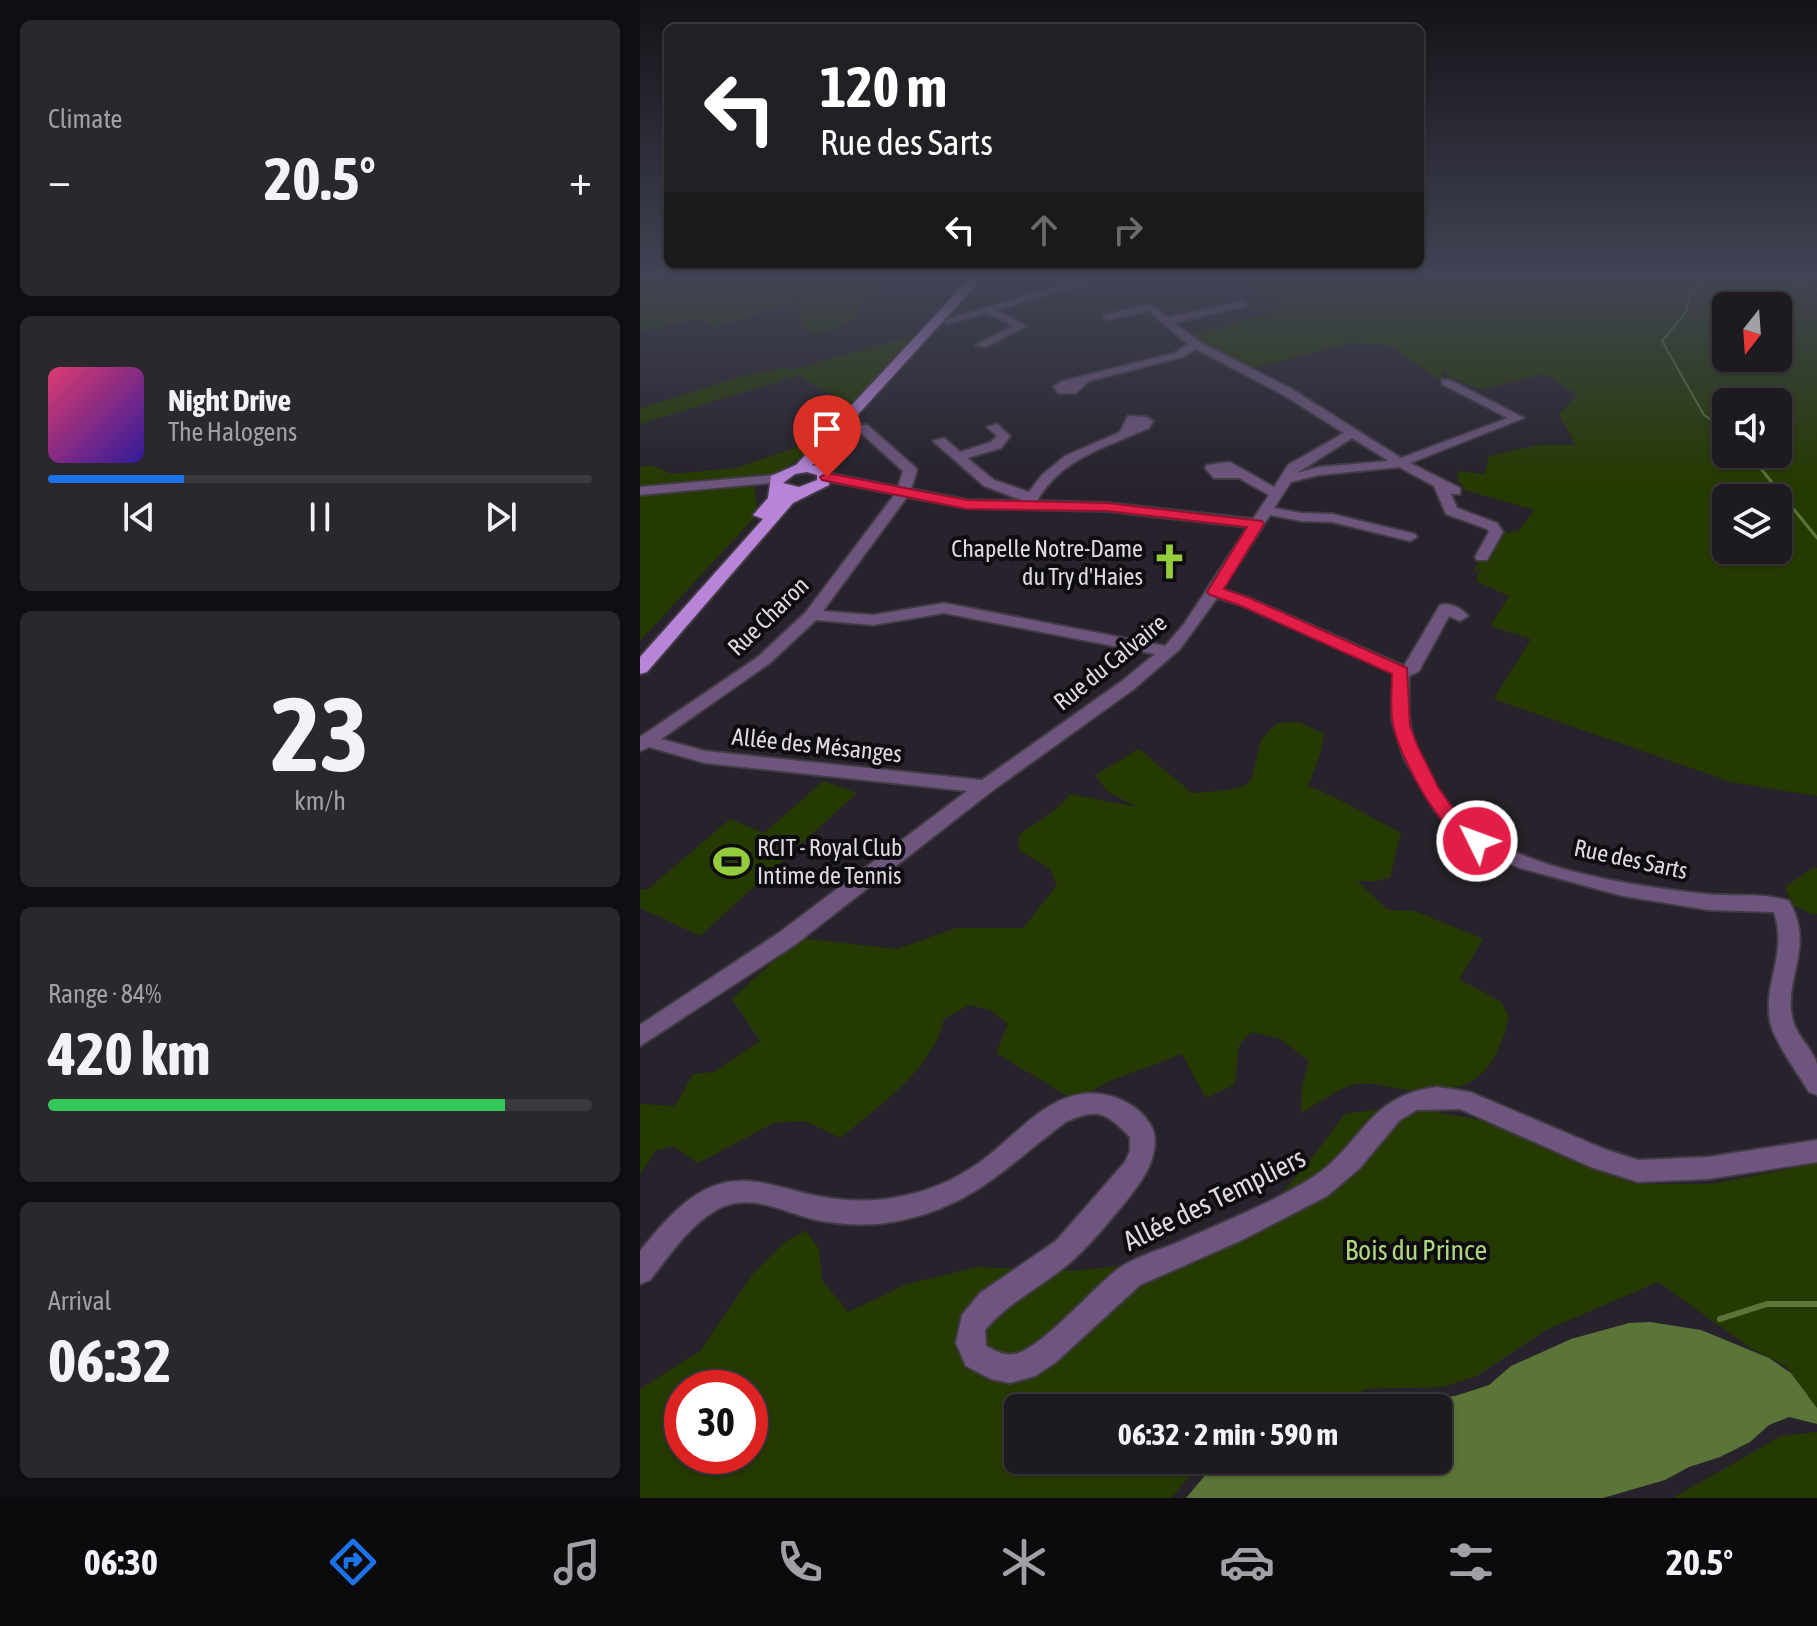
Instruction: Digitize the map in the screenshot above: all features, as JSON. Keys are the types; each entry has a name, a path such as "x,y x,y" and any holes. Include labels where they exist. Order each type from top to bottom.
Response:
{"main road":[{"path":"775,482 786,472 801,468 914,346"},
{"path":"823,478 824,459 925,346"},
{"path":"801,468 823,478"},
{"path":"640,668 788,500 823,478"},
{"path":"775,482 781,490 801,491"},
{"path":"640,651 776,499 775,482"}],"street":[{"path":"1084,380 1179,355 1193,346"},
{"path":"1203,346 1285,390 1396,463 1455,491"},
{"path":"1287,479 1319,471 1383,467 1518,418 1446,382"},
{"path":"958,457 996,445 1004,436 993,427"},
{"path":"863,428 910,470 903,493"},
{"name":"Rue du Calvaire","path":"640,1037 788,938 985,787 1128,685 1190,627 1261,517 1302,461 1352,433"},
{"path":"1031,500 1039,483 1058,465 1125,434"},
{"path":"939,441 989,483 1031,500"},
{"path":"1239,474 1277,494"},
{"path":"823,478 967,504 1031,500 1261,517 1374,521 1410,537"},
{"path":"640,491 775,482"},
{"path":"1440,484 1451,511 1492,526 1496,532 1482,557"},
{"name":"Rue Charon","path":"643,743 764,660 812,615 903,493"},
{"path":"1215,592 1244,601 1401,671 1411,671 1446,608 1460,616"},
{"path":"812,615 873,620 944,608 1167,651"},
{"name":"Rue des Sarts","path":"1401,671 1402,726 1409,747 1429,789 1445,811 1477,841 1513,857 1603,882 1708,901 1782,906 1790,930 1790,953 1780,1001 1782,1024 1817,1085"},
{"name":"Allée des Mésanges","path":"643,743 705,757 985,787"},
{"name":"Allée des Templiers","path":"640,1271 697,1210 723,1194 746,1191 773,1193 817,1209 846,1212 897,1210 949,1193 979,1178 1059,1112 1094,1104 1122,1110 1142,1133 1142,1151 1135,1169 1065,1250 990,1303 972,1325 970,1343 976,1356 991,1365 1010,1369 1025,1366 1046,1352 1130,1276 1233,1231 1318,1188 1350,1161 1391,1113 1413,1100 1437,1097 1462,1099 1600,1159 1638,1171 1693,1169 1817,1151"}],"green space":[{"path":"875,346 908,346 799,459 754,487 757,505 754,518 640,641 640,468 651,465 671,474 736,468 795,448 841,403 831,393 826,393 799,375 640,424 640,408 740,377 786,367 791,370"},
{"path":"1204,346 1339,346 1247,370"},
{"path":"1389,346 1712,346 1712,372 1792,372 1792,346 1817,346 1817,796 1731,782 1494,699 1531,639 1490,626 1509,596 1476,581 1481,567 1473,575 1489,535 1518,531 1535,510 1461,489 1465,489 1459,482 1457,471 1485,474 1489,456 1538,445 1576,445 1559,414 1577,395 1545,374 1482,389 1448,377 1445,369 1443,378 1439,379"},
{"path":"1299,722 1324,734 1308,786 1401,833 1390,877 1357,881 1388,910 1415,911 1483,939 1459,979 1501,1002 1509,1017 1494,1057 1473,1080 1443,1090 1423,1091 1373,1084 1351,1085 1301,1113 1302,1087 1309,1061 1280,1039 1251,1032 1239,1045 1235,1084 1206,1098 1182,1054 1110,1081 1074,1100 996,1053 1008,1024 990,1010 969,1005 944,1019 938,1037 916,1071 841,1138 804,1121 774,1123 698,1163 673,1146 655,1151 640,1175 640,1104 675,1106 693,1074 714,1072 760,1041 732,999 799,938 897,949 956,928 1023,928 1057,885 1050,869 1019,850 1019,835 1053,811 1070,794 1137,807 1107,791 1095,775 1139,749 1192,793 1245,786 1252,778 1261,740 1277,723"},
{"name":"RCIT - Royal Club Intime de Tennis","path":"823,781 857,793 700,936 640,908 640,889 647,890 730,819 764,833"},
{"path":"1817,868 1817,913 1814,915 1793,905 1785,887"},
{"name":"Bois du Prince","path":"1402,1106 1481,1120 1579,1164 1640,1184 1712,1184 1817,1163 1817,1408 1787,1367 1749,1347 1658,1282 1546,1330 1477,1376 1443,1387 1367,1389 1355,1394 1004,1394 1004,1474 1191,1474 1171,1498 640,1498 640,1389 664,1374 664,1474 768,1474 768,1370 670,1370 700,1351 753,1274 785,1242 806,1231 819,1249 822,1280 848,1312 907,1284 978,1267 1073,1271 1176,1260 1269,1207 1309,1162 1345,1114"},
{"path":"1817,1432 1817,1498 1673,1498 1781,1436"}],"shaded area":[{"path":"1650,1322 1701,1330 1769,1358 1791,1373 1817,1408 1817,1424 1789,1417 1769,1425 1750,1442 1720,1457 1689,1467 1665,1480 1603,1498 1186,1498 1206,1474 1452,1474 1452,1396 1489,1385 1511,1366 1571,1339 1629,1323"}],"waterway":[{"path":"1665,346 1704,415 1712,421"},
{"path":"1760,468 1817,538"},
{"path":"1720,1319 1767,1304 1817,1304"}],"place":[{"name":"Chapelle Notre-Dame du Try d'Haies","path":"1169,562"},
{"name":"RCIT - Royal Club Intime de Tennis","path":"731,861"}],"route":[{"path":"827,477 927,499 967,504 1107,507 1257,524 1215,592 1244,601 1401,671 1402,726 1409,747 1429,789 1455,823 1477,841"}]}
